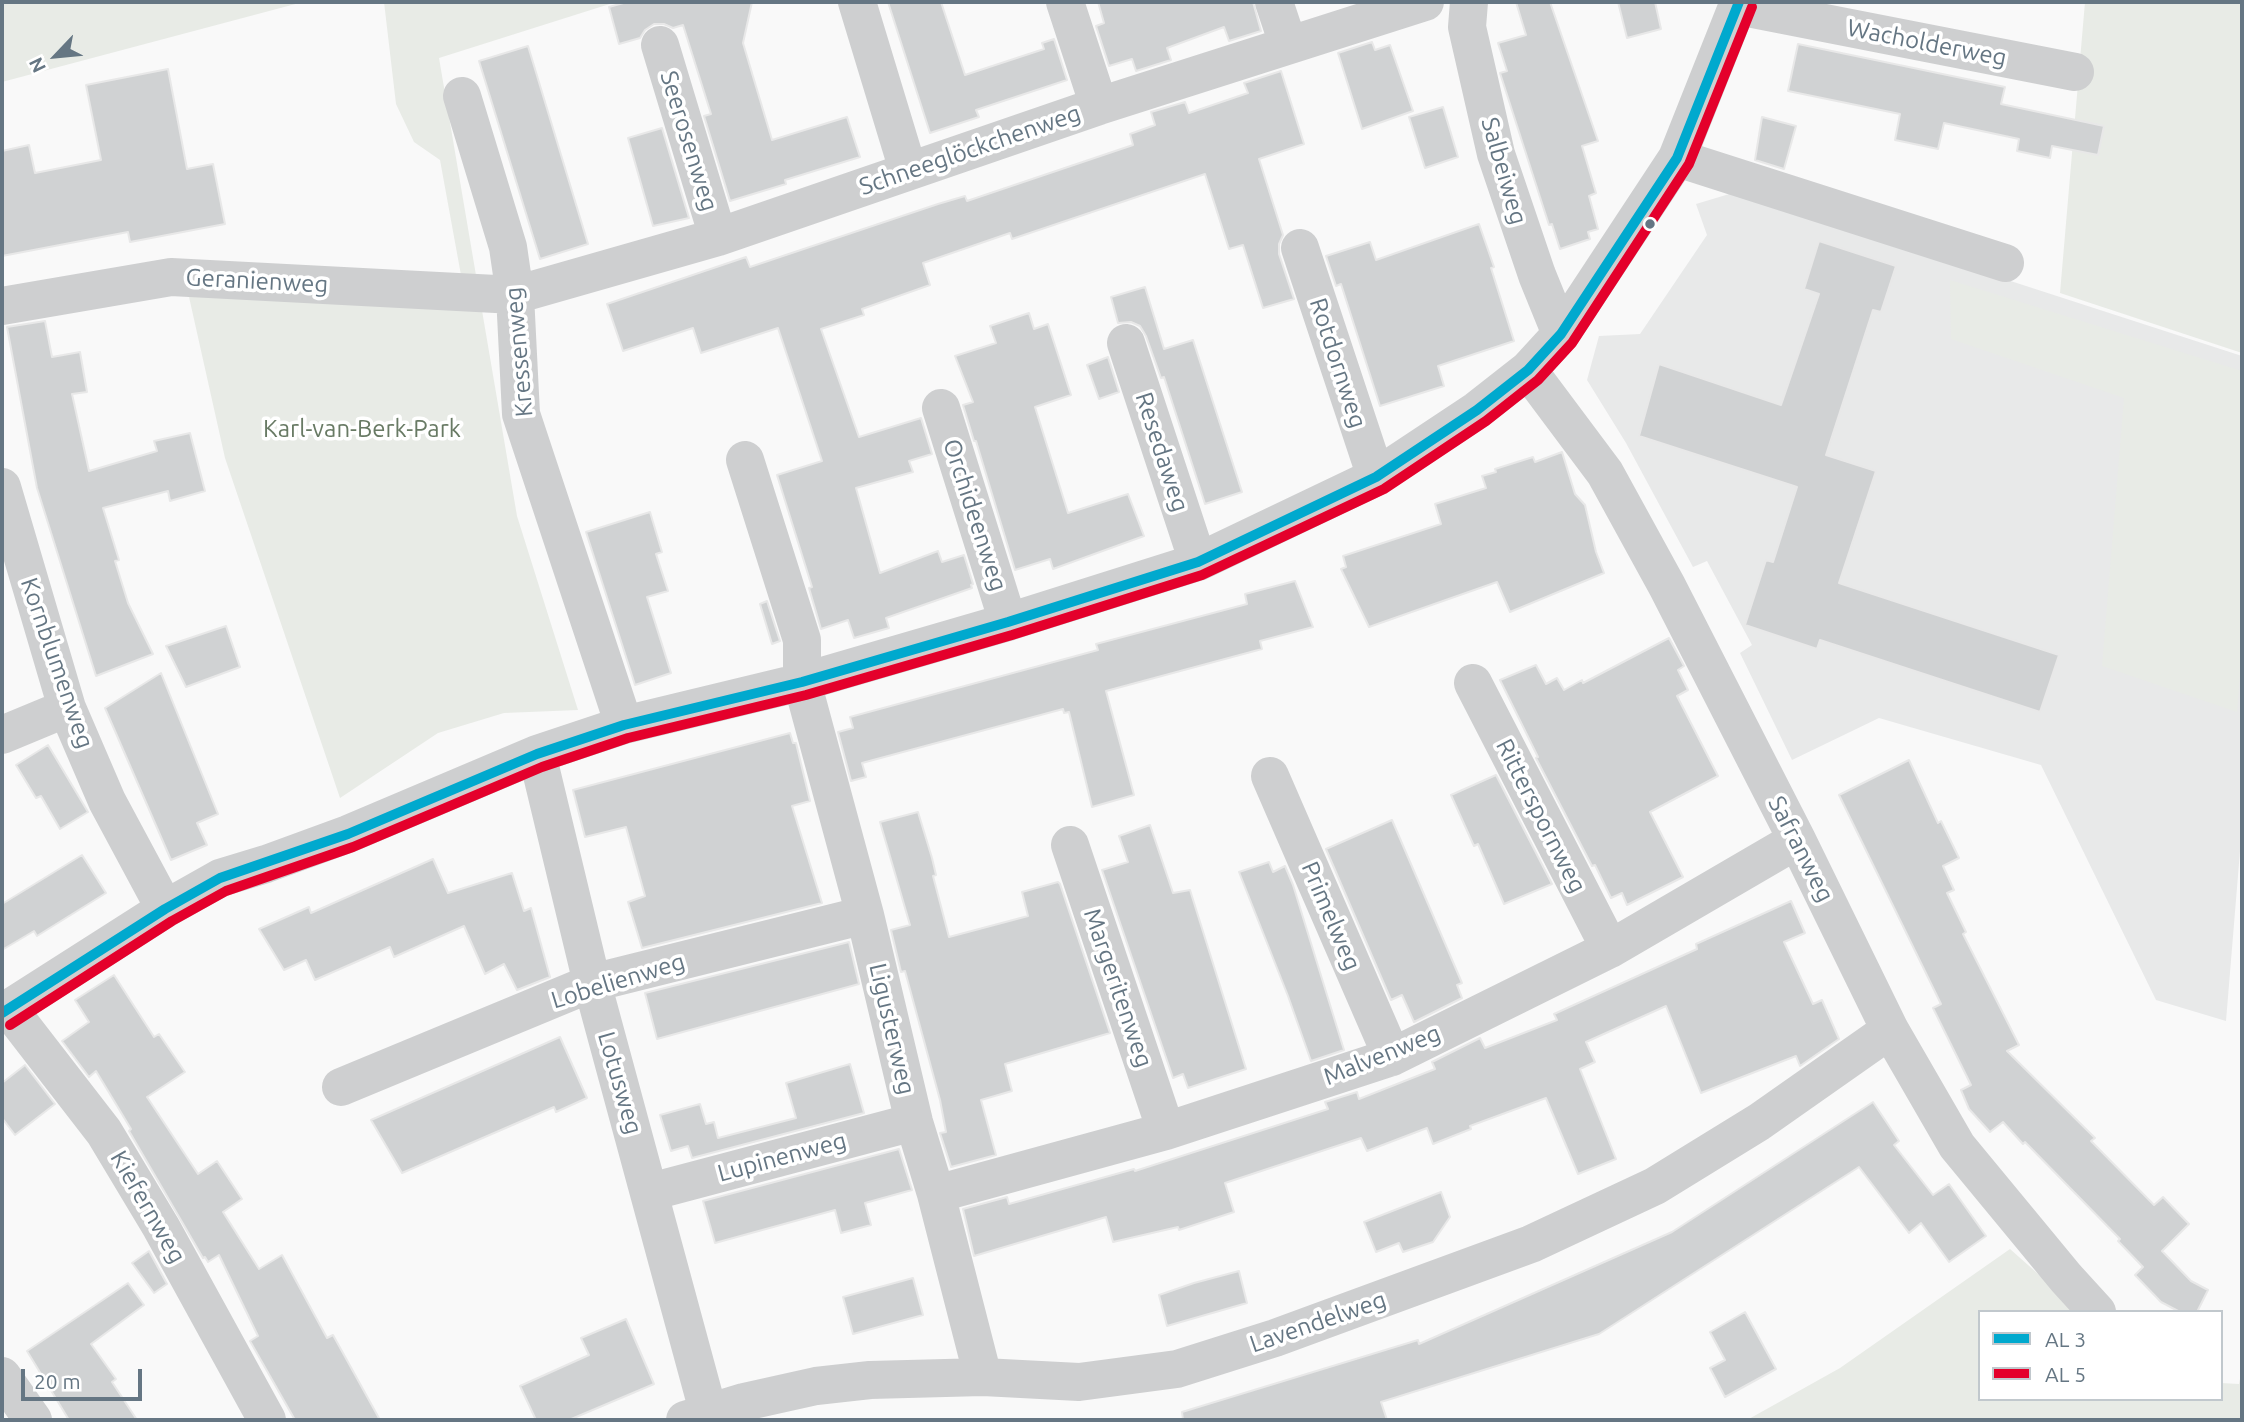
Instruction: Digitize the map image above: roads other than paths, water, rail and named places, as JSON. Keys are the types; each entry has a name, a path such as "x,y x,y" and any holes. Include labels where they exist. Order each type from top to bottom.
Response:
{"street":[{"path":"857,2 908,170"},
{"path":"1065,2 1099,106"},
{"path":"1274,2 1288,44"},
{"name":"Schneeglöckchenweg","path":"515,295 718,237 1099,106 1425,2"},
{"name":"Salbeiweg","path":"1469,2 1467,27 1496,155 1537,275 1561,334"},
{"path":"5,1010 165,909 220,878 348,834 537,754 624,725 802,682 1009,622 1198,562 1376,477 1477,410 1528,370 1561,334 1677,158 1738,4"},
{"name":"Wacholderweg","path":"1738,4 2075,72"},
{"name":"Seerosenweg","path":"660,45 718,237"},
{"name":"Kressenweg","path":"463,96 508,247 515,295 521,414 624,725"},
{"path":"1677,158 2005,263"},
{"name":"Rotdornweg","path":"1300,248 1376,477"},
{"name":"Geranienweg","path":"2,306 171,277 515,295"},
{"name":"Resedaweg","path":"1126,343 1198,562"},
{"name":"Safranweg","path":"1528,370 1605,473 1667,586 1797,839 1890,1030 1957,1146 2095,1310"},
{"name":"Orchideenweg","path":"941,408 1009,622"},
{"name":"Ligusterweg","path":"744,460 802,640 802,682 865,915 914,1122 936,1194 983,1377"},
{"name":"Kornblumenweg","path":"3,501 67,708 107,801 165,909"},
{"name":"Ritterspornweg","path":"1473,683 1610,949"},
{"path":"2,735 67,708"},
{"name":"Lotusweg","path":"537,754 592,983 650,1192 696,1416"},
{"name":"Primelweg","path":"1270,776 1392,1057"},
{"name":"Malvenweg","path":"936,1194 1166,1131 1392,1057 1610,949 1797,839"},
{"name":"Margeritenweg","path":"1070,845 1166,1131"},
{"name":"Lobelienweg","path":"341,1087 592,983 865,915"},
{"name":"Kiefernweg","path":"5,1010 104,1132 162,1227 267,1420"},
{"name":"Lavendelweg","path":"696,1416 816,1387 870,1380 983,1377 1079,1382 1177,1369 1324,1321 1531,1244 1655,1186 1759,1122 1890,1030"},
{"name":"Lupinenweg","path":"650,1192 914,1122"},
{"path":"2,1377 33,1420"}],"park label":[{"name":"Karl-van-Berk-Park","path":"362,429"}]}
